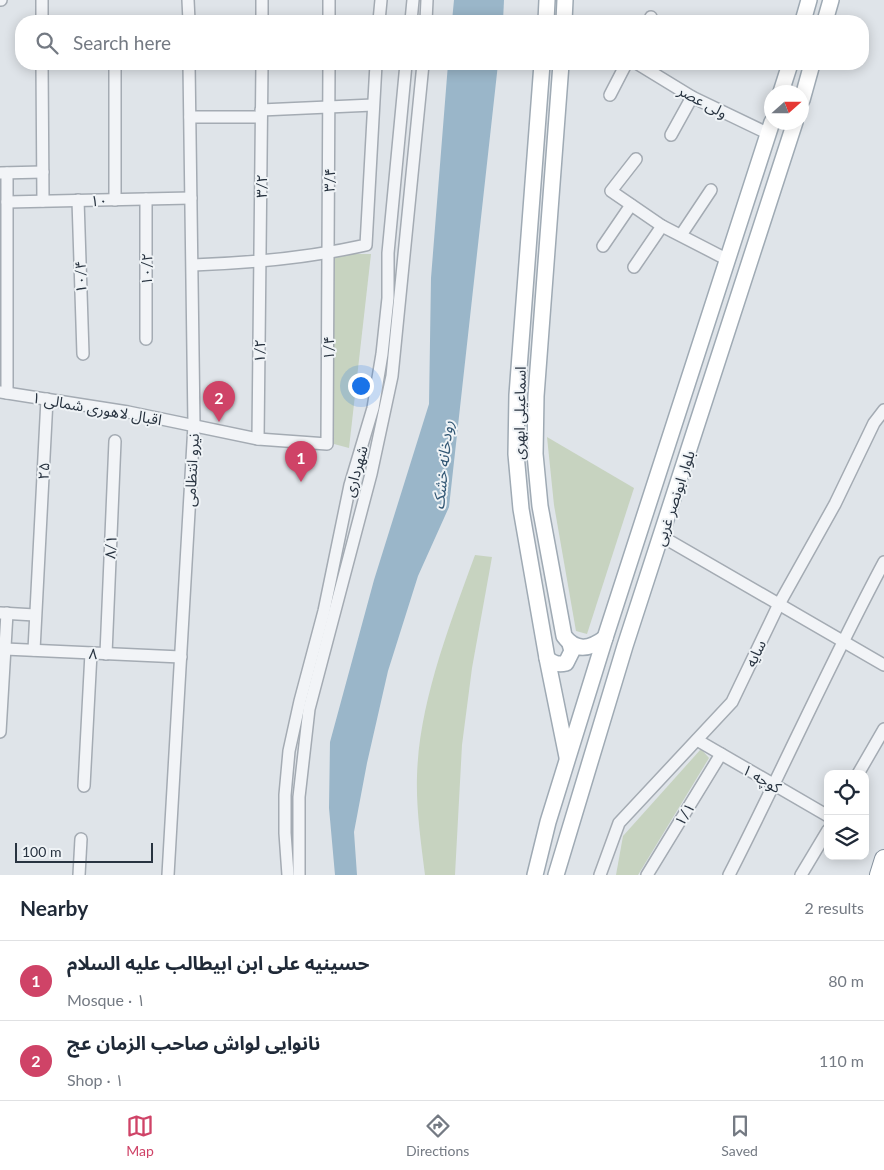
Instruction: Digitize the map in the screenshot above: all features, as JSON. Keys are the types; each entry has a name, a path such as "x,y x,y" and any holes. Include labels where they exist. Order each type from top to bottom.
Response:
{"highway":[{"path":"879,875 884,858"}],"main road":[{"path":"546,15 547,0"},
{"path":"565,0 566,15"},
{"path":"805,15 809,0"},
{"path":"827,15 831,0"},
{"name":"اسماعیلی ابهری","path":"542,70 517,395 516,454 521,509 547,658 568,759"},
{"name":"اسماعیلی ابهری","path":"561,70 536,396 535,454 540,506 560,624 564,636 570,644"},
{"path":"783,85 788,70"},
{"path":"806,85 810,70"},
{"name":"بلوار ابونصر غربی","path":"535,875 605,638 770,130"},
{"name":"بلوار ابونصر غربی","path":"556,875 625,646 792,130"},
{"path":"684,396 705,403"},
{"path":"570,644 582,648 594,646 605,638"},
{"path":"547,658 552,663 559,665 566,663 572,651 570,644"}],"street":[{"path":"42,0 42,15"},
{"path":"188,0 189,15"},
{"path":"262,0 262,15"},
{"path":"329,0 329,15"},
{"path":"380,15 381,0"},
{"path":"412,15 413,0"},
{"path":"426,15 427,0"},
{"path":"42,70 43,201"},
{"path":"115,70 115,200"},
{"name":"نیرو انتظامی","path":"168,875 194,426 189,70"},
{"name":"۳/۲","path":"260,263 262,70"},
{"name":"۳/۴","path":"328,253 329,70"},
{"path":"193,265 260,263 328,253 366,245 376,70"},
{"name":"شهرداری","path":"288,875 285,804 290,751 300,701 324,611 350,485 373,408 382,354 388,298 388,253 405,70"},
{"name":"شهرداری","path":"299,875 299,797 309,709 371,474 392,376 421,70"},
{"path":"610,95 623,70"},
{"name":"ولی عصر","path":"648,70 692,97 764,125"},
{"path":"671,135 692,97"},
{"path":"190,117 373,105"},
{"path":"636,159 611,191 662,226 728,260"},
{"path":"4,392 7,202 4,173 43,172"},
{"path":"681,235 711,190"},
{"name":"۱۰","path":"7,202 191,198"},
{"name":"۱۰/۲","path":"146,199 146,339"},
{"name":"۱۰/۴","path":"78,200 83,354"},
{"path":"603,246 631,205"},
{"path":"634,267 662,226"},
{"name":"۱/۴","path":"328,253 328,444"},
{"name":"۱/۲","path":"258,439 260,263"},
{"name":"اقبال لاهوری شمالی ۱","path":"4,392 128,412 258,439 328,444"},
{"name":"۲۵","path":"34,650 46,399"},
{"name":"سایه","path":"600,875 620,823 732,702 778,606 835,504 874,423 884,410"},
{"name":"۸/۱","path":"106,654 115,441"},
{"path":"661,536 778,606 884,665"},
{"path":"729,875 775,785 842,641 884,562"},
{"path":"0,732 5,649 4,613 35,615"},
{"name":"۸","path":"5,649 181,657"},
{"path":"84,786 91,653"},
{"path":"860,770 884,728"},
{"name":"کوچه ۱","path":"697,740 826,815"},
{"name":"۱/۱","path":"646,875 721,754"},
{"path":"801,875 824,837"},
{"path":"79,875 81,839"}],"green space":[{"path":"334,254 371,254 349,448 334,444"},
{"path":"547,437 634,488 587,634 576,631 554,505"},
{"path":"475,555 492,557 472,668 462,745 455,875 425,875 417,788 419,748 423,720 437,664"},
{"path":"701,749 709,758 638,875 616,875 623,836"}],"water":[{"path":"454,0 504,0 503,15 453,15"},
{"name":"رودخانه خشک","path":"448,70 497,70 449,507 418,576 388,671 367,763 354,832 357,875 335,875 329,808 330,742 374,580 429,404 431,278"}],"place":[{"name":"نانوایی لواش صاحب الزمان عج","path":"219,422"},
{"name":"حسینیه علی ابن ابیطالب علیه السلام","path":"301,482"}]}
